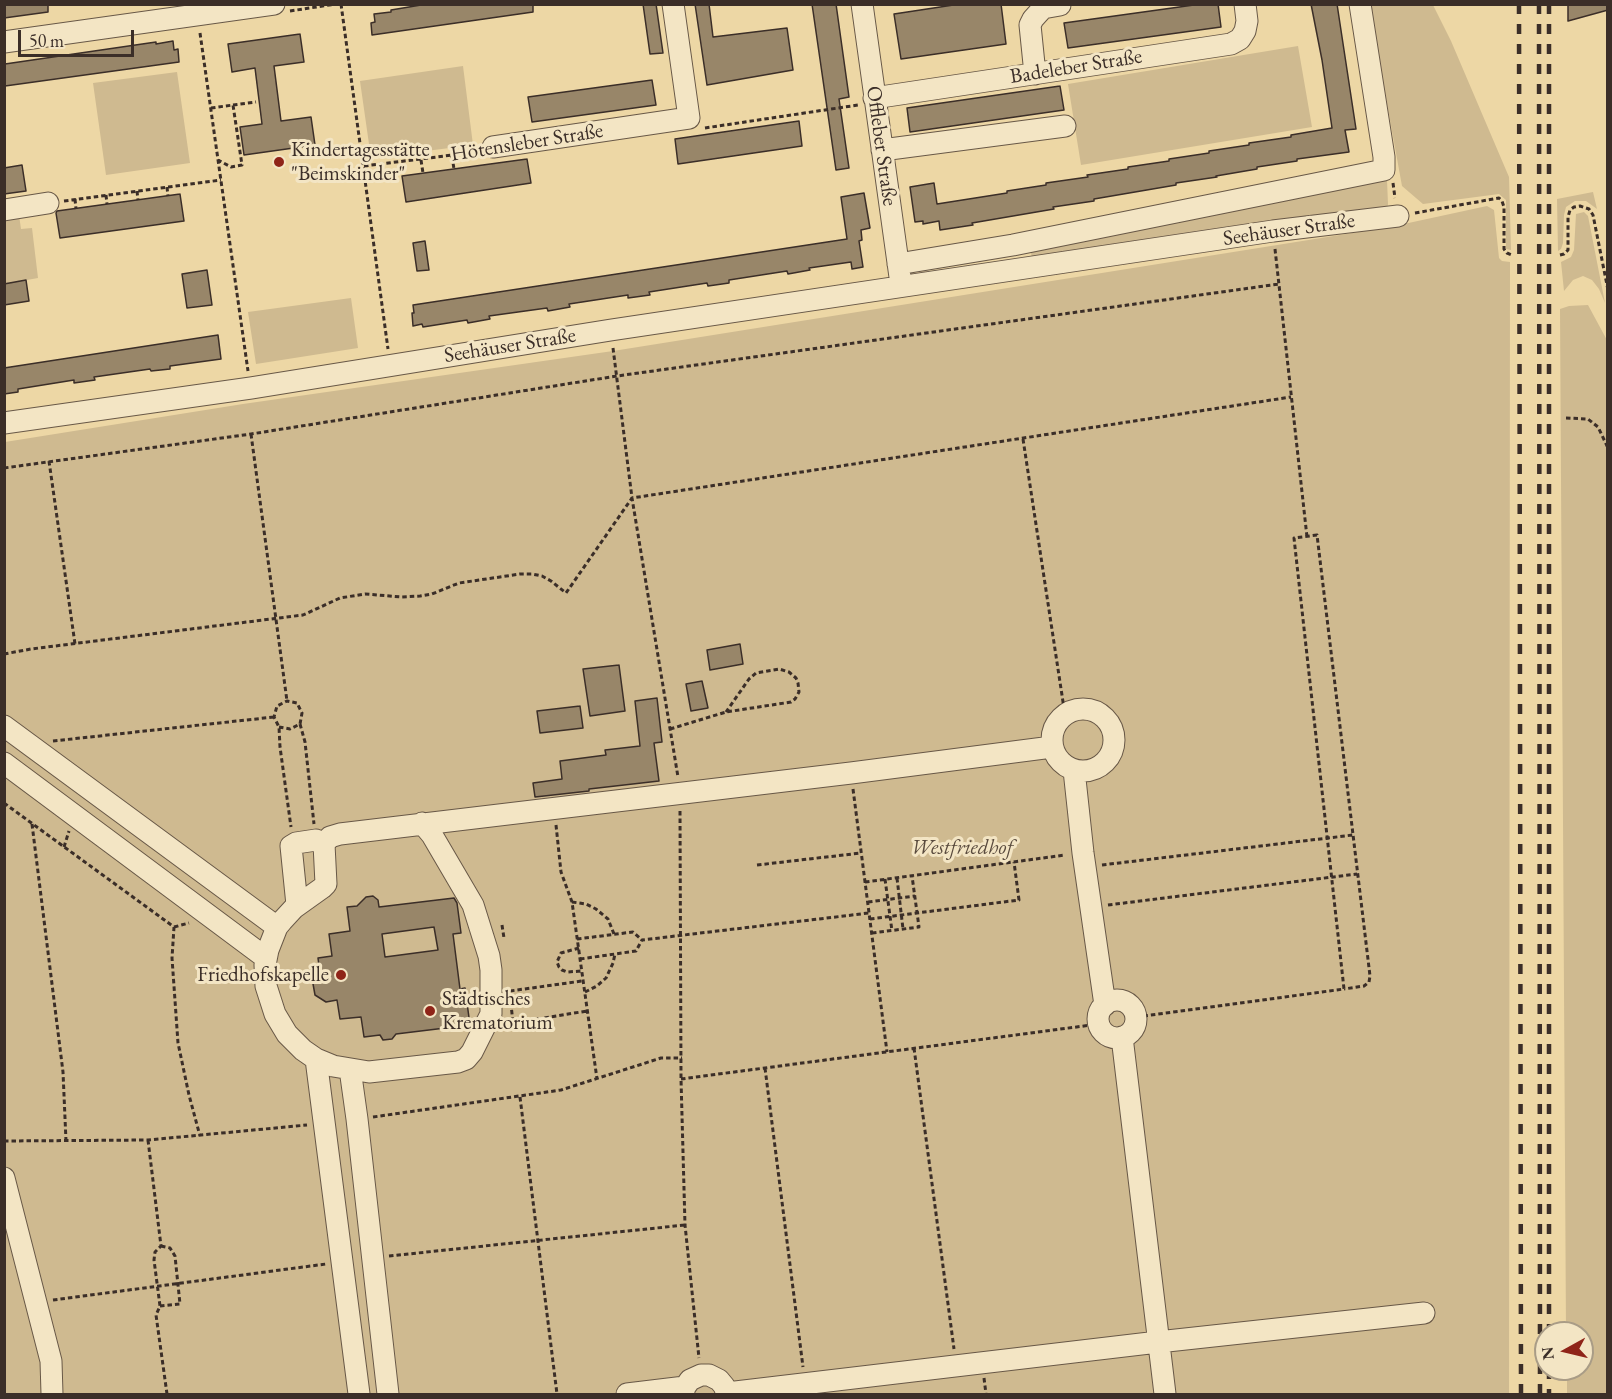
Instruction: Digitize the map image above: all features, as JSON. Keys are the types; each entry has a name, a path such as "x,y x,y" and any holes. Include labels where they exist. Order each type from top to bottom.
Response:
{"street":[{"path":"4,42 274,4"},
{"path":"673,4 689,118"},
{"name":"Offleber Straße","path":"862,4 901,287"},
{"name":"Badeleber Straße","path":"874,100 1232,44 1240,39 1245,31 1247,21 1245,4"},
{"path":"1360,4 1384,157 1384,170"},
{"path":"1035,74 1030,26 1043,8 1060,5"},
{"name":"Hötensleber Straße","path":"493,147 689,118"},
{"path":"882,150 1065,126"},
{"name":"Seehäuser Straße","path":"898,264 1013,245 1384,170"},
{"path":"4,210 48,203"},
{"name":"Seehäuser Straße","path":"4,423 250,388 611,330 1273,231 1398,216"},
{"path":"1013,245 1016,270"},
{"path":"1080,709 1091,710 1104,718 1111,727 1113,747 1101,765 1085,771 1074,770 1064,765 1056,757 1052,747 1052,732 1057,722 1065,714 1080,709"},
{"path":"4,726 277,927"},
{"path":"297,905 291,850 293,844 320,842 336,835 1052,747"},
{"path":"24,778 43,754"},
{"path":"4,763 266,958"},
{"path":"1074,770 1091,908 1102,1031 1116,1038 1129,1034 1133,1029 1136,1017 1128,1004 1120,1001 1110,1002 1102,1014"},
{"path":"320,842 326,884 290,911 277,927 266,958 266,987 275,1014 292,1040 303,1050 316,1059 333,1066 375,1072 461,1062 470,1055 490,1018 489,956 475,909 422,823"},
{"path":"1122,1037 1165,1395"},
{"path":"316,1059 359,1395"},
{"path":"350,1070 387,1395"},
{"path":"4,1178 51,1361 52,1395"},
{"path":"627,1395 690,1386 709,1375 724,1386 727,1394 956,1365 1424,1313"}],"path":[{"path":"341,4 388,348"},
{"path":"198,23 248,369"},
{"path":"689,118 691,130 874,100"},
{"path":"211,108 256,102"},
{"path":"218,160 231,166 242,165 233,105"},
{"path":"786,116 787,122"},
{"path":"755,121 756,127"},
{"path":"726,125 727,131"},
{"name":"Hötensleber Straße","path":"364,166 421,160 482,151 493,147"},
{"path":"452,155 454,169"},
{"path":"421,160 423,173"},
{"path":"1384,170 1392,179 1398,216 1499,198 1504,207 1504,249 1512,255"},
{"path":"48,203 221,180"},
{"path":"167,187 168,196"},
{"path":"137,191 138,200"},
{"path":"106,195 107,204"},
{"path":"75,200 76,209"},
{"path":"1560,255 1568,250 1570,210 1580,206 1589,209 1593,215 1608,290"},
{"path":"1273,231 1307,537"},
{"path":"4,468 251,434 617,376 1279,284"},
{"path":"615,362 632,498 680,794 681,1079 690,1386"},
{"path":"4,654 276,620 303,615 340,598 364,594 420,596 432,594 459,583 520,574 532,573 542,576 566,593 632,498 1291,397"},
{"path":"1566,418 1588,419 1598,427 1608,448"},
{"path":"251,434 287,700"},
{"path":"1023,439 1065,714"},
{"path":"49,461 75,644"},
{"path":"1136,1017 1344,989 1364,986 1370,980 1317,535 1294,538 1344,989"},
{"path":"670,729 726,712 791,702 798,692 796,678 782,669 756,673 726,712"},
{"path":"293,844 279,727 274,717 277,706 287,700 297,703 302,713 300,724 305,742 320,842"},
{"path":"43,754 53,740 274,717"},
{"path":"279,727 290,729 300,724"},
{"path":"851,773 886,1052"},
{"path":"4,803 174,927 172,958 178,1043 200,1136"},
{"path":"32,824 63,1072 66,1141"},
{"path":"865,882 1014,862 1084,860 1353,835"},
{"path":"558,843 561,872 572,902 597,1079"},
{"path":"757,865 861,853"},
{"path":"870,919 1019,900 1014,862"},
{"path":"1091,908 1358,874"},
{"path":"872,933 919,927 912,876"},
{"path":"897,878 903,929"},
{"path":"885,879 892,931"},
{"path":"868,902 915,896"},
{"path":"572,902 586,904 608,919 614,934"},
{"path":"577,939 633,932 642,940 869,913"},
{"path":"502,925 505,947"},
{"path":"580,959 636,951 642,940"},
{"path":"579,948 561,953 557,962 559,967 567,972 582,971"},
{"path":"585,992 606,978 614,963 615,954"},
{"path":"583,981 510,991 513,1023 588,1011"},
{"path":"681,1079 914,1048 1102,1014"},
{"path":"914,1048 956,1365"},
{"path":"357,1119 561,1090 661,1058 682,1058"},
{"path":"765,1068 805,1384"},
{"path":"520,1097 557,1395"},
{"path":"4,1141 148,1140 324,1124"},
{"path":"148,1140 161,1246"},
{"path":"372,1258 685,1225"},
{"path":"160,1306 180,1304 175,1256 170,1248 161,1246"},
{"path":"161,1246 155,1252 154,1260 160,1306 156,1315 167,1395"},
{"path":"36,1302 342,1262"},
{"path":"985,1384 986,1395"}],"green space":[{"path":"1369,5 1433,5 1451,41 1509,177 1511,250 1506,249 1506,200 1499,194 1423,204 1402,186"},
{"path":"1298,46 1312,127 1081,165 1068,84"},
{"path":"463,66 473,145 371,158 360,81"},
{"path":"177,72 190,163 106,175 93,83"},
{"path":"1387,180 1387,208 1032,257 1030,250"},
{"path":"1593,192 1597,209 1586,201 1575,201 1566,207 1563,243 1558,251 1557,199"},
{"name":"Westfriedhof","path":"1487,206 1494,210 1499,258 1510,262 1509,1394 5,1394 5,442 243,404 613,351 1390,227"},
{"path":"1584,212 1588,216 1605,303 1592,280 1583,276 1573,280 1564,291 1561,262 1571,257 1574,250 1576,214"},
{"path":"19,215 21,229 32,228 38,278 5,284 5,217"},
{"path":"351,298 358,348 256,364 248,312"},
{"path":"1588,305 1608,342 1608,1394 1567,1394 1567,1381 1594,1381 1594,1321 1566,1321 1560,309"}],"building":[{"path":"4,4 48,4 48,12 4,18"},
{"path":"427,4 533,4 533,12 372,35 371,23 375,22 374,14"},
{"path":"643,4 656,4 663,53 650,54"},
{"path":"695,4 709,4 713,37 787,28 793,70 707,85"},
{"path":"812,4 836,4 849,97 839,99 849,168 836,170"},
{"path":"960,4 1001,4 1006,44 901,59 894,14"},
{"path":"1201,4 1218,4 1221,27 1068,48 1064,23"},
{"path":"1311,4 1337,4 1356,129 1345,130 1349,152 1297,159 1297,161 1257,167 1257,169 1217,177 972,223 973,225 940,230 939,221 923,224 923,221 915,222 910,187 934,183 937,204 1007,193 1007,191 1046,185 1046,183 1088,177 1087,175 1128,169 1128,167 1169,161 1169,159 1332,128"},
{"path":"1568,4 1608,4 1608,10 1568,21"},
{"path":"300,34 304,62 274,66 281,121 311,117 315,145 244,155 240,127 262,124 255,68 232,72 228,44"},
{"path":"173,41 174,50 178,49 179,62 5,86 5,64"},
{"path":"652,80 656,105 532,122 528,97"},
{"path":"1060,86 1064,110 910,132 907,108"},
{"path":"799,121 802,146 678,164 675,139"},
{"path":"527,159 531,183 406,202 402,176"},
{"path":"22,165 26,191 4,194 4,168"},
{"path":"864,193 870,228 861,230 862,240 859,241 863,267 852,269 851,262 809,268 810,270 788,274 787,271 729,280 729,283 708,286 707,283 649,292 650,295 628,298 628,295 569,304 570,307 548,311 547,308 489,316 490,319 468,323 467,320 423,327 422,324 413,326 413,305 847,239 841,197"},
{"path":"180,194 184,221 60,238 57,211"},
{"path":"425,241 429,270 417,271 413,243"},
{"path":"207,270 212,305 187,308 182,274"},
{"path":"26,280 29,301 4,305 4,284"},
{"path":"218,335 221,359 170,366 170,369 151,371 150,369 94,377 95,380 74,383 74,380 18,389 18,392 4,394 4,368"},
{"path":"740,644 743,664 710,670 707,650"},
{"path":"619,665 625,711 590,716 583,669"},
{"path":"702,681 708,708 691,711 686,684"},
{"path":"657,698 662,742 654,743 659,781 535,797 533,783 562,779 560,761 606,755 605,750 640,746 635,701"},
{"path":"580,706 583,728 540,733 537,711"},
{"path":"373,896 378,900 379,907 454,898 457,903 461,933 453,934 460,989 465,988 470,1025 396,1034 392,1039 383,1040 380,1035 364,1037 361,1017 340,1019 337,1000 326,1002 315,995 310,967 319,966 318,958 332,956 329,934 350,931 347,907 357,906 366,897","holes":["434,927 438,950 385,957 382,934"]}],"railway":[{"path":"1519,4 1521,1394"},
{"path":"1539,4 1540,1394"},
{"path":"1549,4 1549,1321"},
{"path":"1549,1381 1549,1394"}],"place":[{"name":"Kindertagesstätte \"Beimskinder\"","path":"279,162"},
{"name":"Friedhofskapelle","path":"341,975"},
{"name":"Städtisches Krematorium","path":"430,1011"}]}
